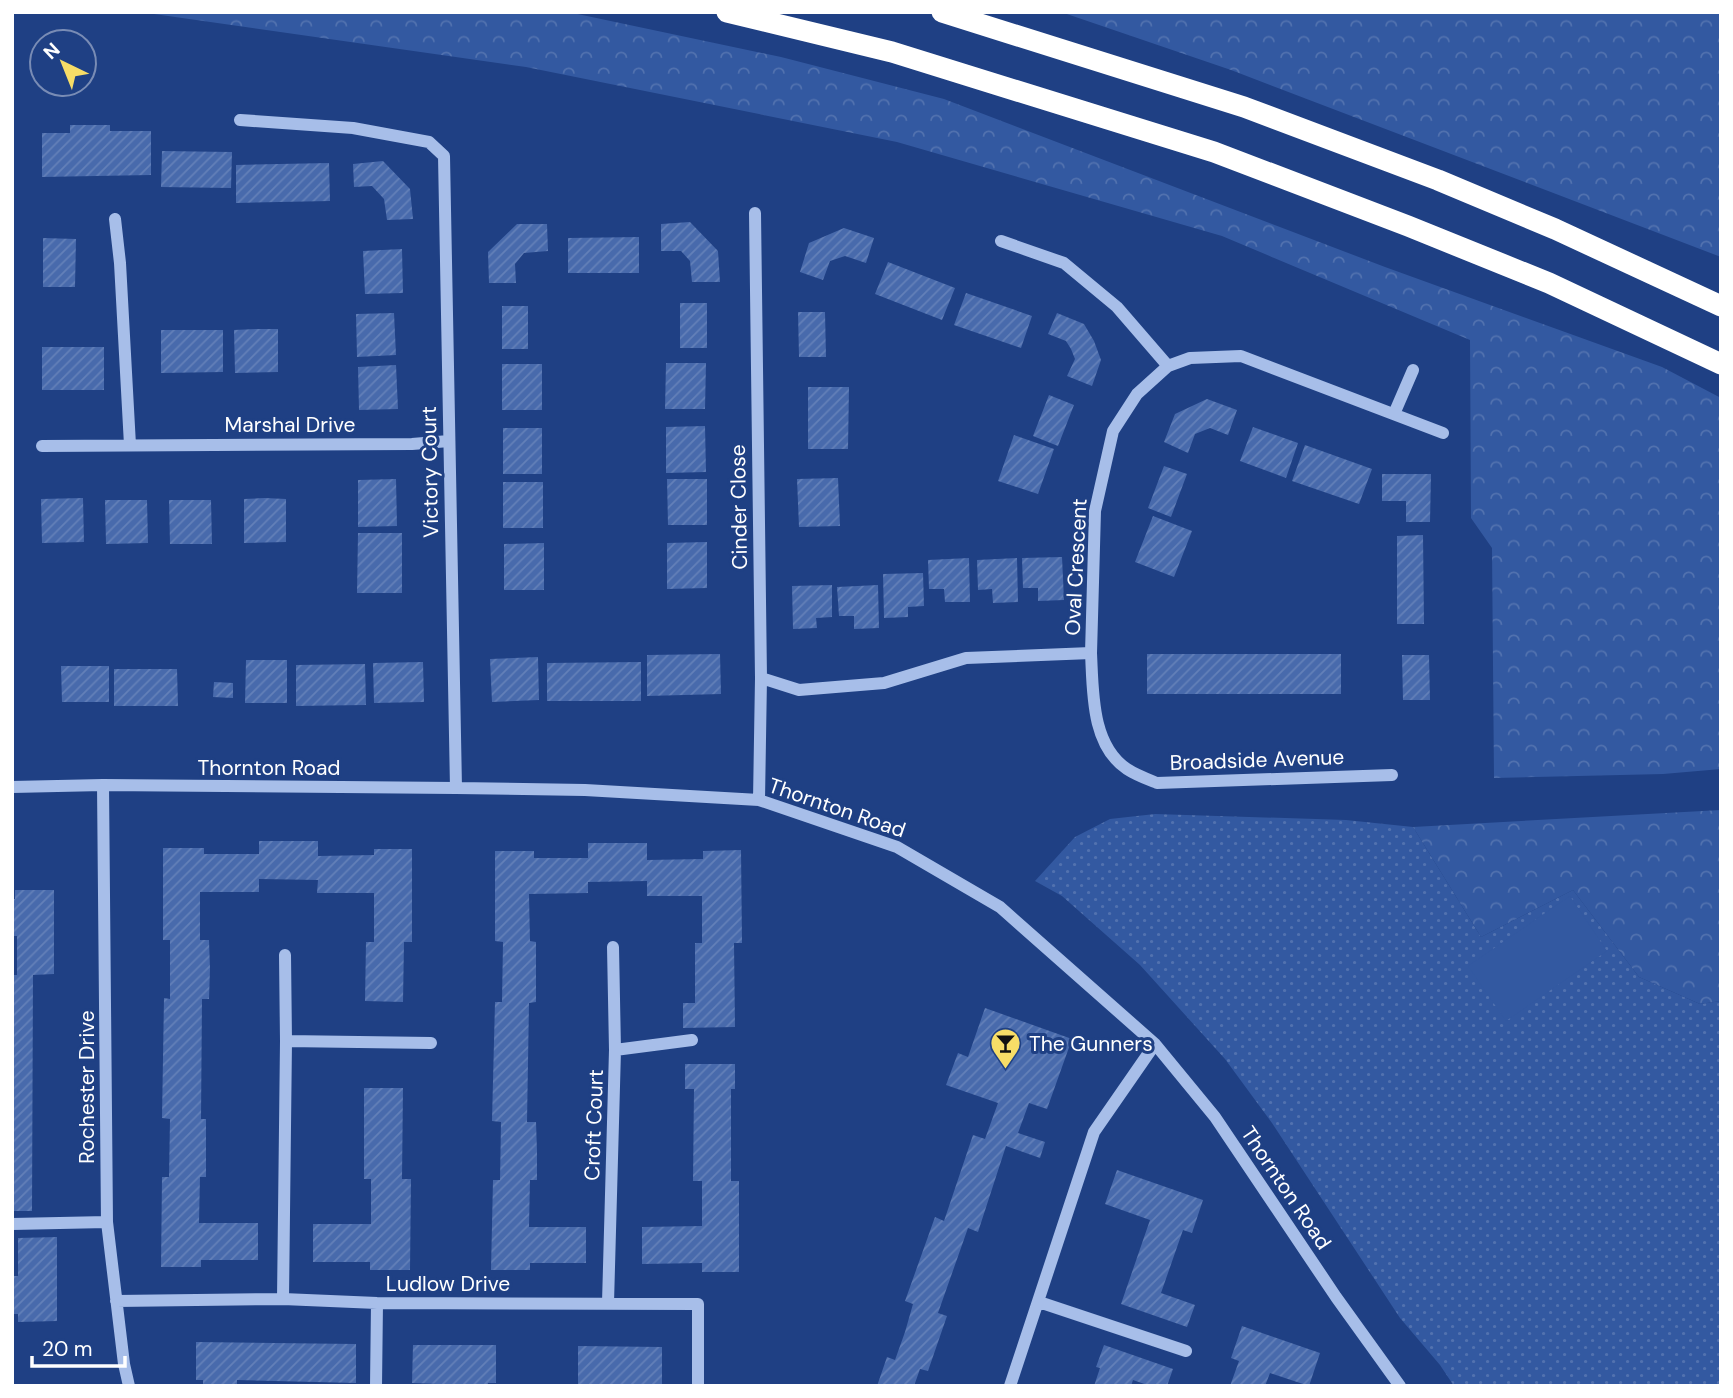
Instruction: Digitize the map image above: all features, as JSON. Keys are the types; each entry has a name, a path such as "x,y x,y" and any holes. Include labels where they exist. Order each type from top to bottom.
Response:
{"highway":[{"path":"727,12 892,52 1214,152 1549,283 1721,363"},
{"path":"942,12 1244,107 1555,229 1721,306"}],"street":[{"name":"Victory Court","path":"240,120 353,128 429,142 444,156 456,788"},
{"name":"Cinder Close","path":"755,214 761,678 759,800"},
{"path":"115,219 129,388 130,445"},
{"path":"1001,241 1064,264 1117,307 1168,366"},
{"name":"Oval Crescent","path":"761,678 799,690 884,683 966,658 1091,653 1095,511 1113,431 1137,394 1168,366 1190,358 1241,356 1443,433"},
{"path":"1394,414 1413,370"},
{"name":"Marshal Drive","path":"42,446 412,444 449,441"},
{"name":"Broadside Avenue","path":"1091,653 1094,711 1107,746 1126,768 1157,783 1392,775"},
{"name":"Thornton Road","path":"12,787 103,785 585,790 759,800 897,847 1000,907 1155,1044 1215,1117 1336,1297 1400,1386"},
{"name":"Rochester Drive","path":"103,785 107,1222 129,1386"},
{"name":"Croft Court","path":"608,1303 615,1050 613,947"},
{"path":"283,1299 285,955"},
{"path":"615,1050 692,1040"},
{"path":"286,1041 431,1043"},
{"path":"1010,1386 1094,1132 1155,1044"},
{"path":"12,1224 107,1222"},
{"name":"Ludlow Drive","path":"116,1301 283,1299 377,1303 698,1304 698,1386"},
{"path":"1039,1302 1186,1351"},
{"path":"376,1386 377,1303"}],"green space":[{"path":"140,12 568,12 781,57 944,99 1385,267 1662,367 1721,398 1721,769 1663,774 1494,778 1492,548 1471,518 1470,340 1222,236 897,142 526,67"},
{"path":"1061,12 1721,12 1721,257 1231,70"},
{"path":"1721,810 1721,1001 1700,1004 1639,977 1573,890 1481,937 1413,827"},
{"path":"1155,814 1346,820 1413,827 1481,937 1573,890 1639,977 1700,1004 1721,1001 1721,1386 1454,1386 1400,1318 1272,1123 1225,1059 1140,965 1062,896 1035,881 1075,837 1110,819"},
{"path":"1570,896 1607,951 1506,1021 1468,966"}],"building":[{"path":"70,125 110,125 110,131 151,131 151,175 42,177 42,133 70,133"},
{"path":"162,151 232,152 231,188 161,187"},
{"path":"383,161 410,189 413,219 387,220 384,199 372,186 354,187 353,164"},
{"path":"329,163 330,201 236,203 236,165"},
{"path":"690,222 718,251 720,282 692,282 690,261 681,251 661,251 661,224"},
{"path":"517,224 547,224 548,251 524,253 515,264 516,283 489,283 488,252"},
{"path":"844,228 874,238 866,263 845,256 830,261 823,280 800,272 809,243"},
{"path":"639,237 639,273 568,273 568,238"},
{"path":"43,238 76,239 75,287 43,287"},
{"path":"402,249 403,293 365,294 363,251"},
{"path":"888,262 955,288 942,320 875,294"},
{"path":"966,293 1032,316 1021,348 954,325"},
{"path":"680,303 707,303 707,348 680,348"},
{"path":"502,306 528,306 528,349 502,349"},
{"path":"798,312 825,312 826,357 799,357"},
{"path":"394,313 396,355 357,357 356,314"},
{"path":"1057,313 1084,324 1094,341 1101,360 1092,386 1067,376 1075,359 1071,349 1066,341 1048,334"},
{"path":"278,329 278,372 235,373 234,330"},
{"path":"161,330 223,330 223,372 161,373"},
{"path":"42,347 104,347 104,390 42,390"},
{"path":"666,363 706,363 705,409 665,409"},
{"path":"502,364 542,364 542,410 502,410"},
{"path":"396,365 398,409 359,410 358,367"},
{"path":"808,387 849,387 848,449 808,449"},
{"path":"1049,395 1074,405 1058,446 1033,436"},
{"path":"1207,399 1237,410 1228,435 1210,428 1195,434 1188,453 1164,442 1175,414"},
{"path":"705,426 706,472 666,473 666,427"},
{"path":"1253,427 1298,443 1286,478 1240,461"},
{"path":"503,428 542,428 542,474 503,474"},
{"path":"1014,435 1054,449 1038,494 998,481"},
{"path":"1305,445 1372,469 1359,504 1292,481"},
{"path":"1164,466 1187,474 1171,517 1148,508"},
{"path":"1382,474 1431,474 1430,522 1406,522 1406,501 1382,501"},
{"path":"838,478 840,526 799,527 797,479"},
{"path":"396,479 397,526 358,527 358,480"},
{"path":"667,479 707,479 707,525 668,525"},
{"path":"503,482 543,482 543,528 503,528"},
{"path":"83,498 84,542 42,543 41,499"},
{"path":"244,499 286,499 286,542 244,543"},
{"path":"105,500 147,500 148,543 106,544"},
{"path":"169,500 211,500 212,544 170,544"},
{"path":"1153,516 1192,531 1174,577 1135,562"},
{"path":"358,533 402,533 402,593 357,593"},
{"path":"1423,535 1424,624 1397,624 1397,536"},
{"path":"707,542 707,588 667,589 667,543"},
{"path":"544,543 544,590 504,590 504,544"},
{"path":"1062,557 1064,600 1038,601 1038,588 1023,588 1022,558"},
{"path":"969,558 970,602 945,602 944,589 929,589 928,560"},
{"path":"1017,558 1018,602 993,603 992,589 978,590 977,560"},
{"path":"923,573 924,606 908,607 908,617 884,618 883,574"},
{"path":"832,585 832,617 816,618 817,628 793,629 792,586"},
{"path":"878,585 879,628 854,629 854,616 839,616 837,587"},
{"path":"720,654 721,694 647,696 647,655"},
{"path":"1147,654 1341,654 1341,694 1147,694"},
{"path":"1402,655 1429,655 1430,700 1403,700"},
{"path":"538,657 539,700 492,702 490,659"},
{"path":"246,660 287,660 287,703 245,703"},
{"path":"423,662 424,702 374,703 373,663"},
{"path":"641,662 641,701 547,701 547,663"},
{"path":"365,664 366,705 296,706 296,665"},
{"path":"61,666 109,666 109,702 62,702"},
{"path":"114,669 177,669 178,706 114,706"},
{"path":"214,682 233,683 233,698 213,697"},
{"path":"259,841 318,841 318,856 374,855 374,849 412,849 412,942 404,942 403,1002 365,1001 366,942 374,942 374,893 317,893 318,880 259,879 259,892 200,892 200,940 209,940 210,969 209,999 202,999 201,1119 206,1119 206,1177 200,1177 199,1223 258,1223 258,1260 201,1260 201,1267 161,1267 162,1177 169,1177 170,1119 162,1118 164,998 170,999 170,940 163,940 163,848 204,848 204,854 259,854"},
{"path":"588,843 647,843 647,860 703,859 703,851 741,850 742,943 734,943 735,1027 683,1028 683,1003 695,1003 695,943 702,943 702,896 647,896 647,881 588,882 588,893 529,894 530,941 536,942 536,1002 529,1003 527,1122 536,1122 537,1180 530,1180 529,1227 586,1227 586,1263 530,1263 530,1270 491,1270 493,1180 500,1180 501,1122 492,1121 495,1002 502,1002 503,942 495,941 495,851 534,851 534,858 588,858"},
{"path":"15,890 54,890 54,974 33,975 32,1211 12,1211 12,975 17,975 17,936 12,936 12,899 15,899"},
{"path":"985,1008 1072,1039 1047,1109 1029,1103 1018,1133 1045,1142 1040,1158 1006,1146 978,1232 968,1228 938,1313 947,1316 928,1371 920,1369 914,1386 877,1386 887,1357 895,1360 905,1332 913,1304 905,1301 935,1217 944,1221 973,1135 985,1139 998,1103 946,1085 958,1053 968,1057"},
{"path":"685,1064 735,1064 735,1089 731,1089 731,1181 739,1181 739,1272 702,1272 702,1263 642,1264 642,1227 702,1226 702,1181 693,1181 694,1089 685,1089"},
{"path":"364,1088 403,1088 402,1179 411,1179 410,1270 370,1270 370,1262 313,1262 313,1224 371,1224 371,1179 364,1179"},
{"path":"1117,1170 1203,1200 1192,1233 1183,1230 1161,1293 1195,1305 1187,1327 1121,1304 1150,1220 1105,1204"},
{"path":"57,1237 57,1321 18,1322 18,1314 12,1314 12,1276 18,1276 18,1238"},
{"path":"1242,1326 1320,1353 1309,1386 1270,1373 1265,1386 1230,1386 1239,1361 1231,1358"},
{"path":"196,1342 356,1344 356,1383 237,1380 237,1386 203,1386 203,1380 196,1380"},
{"path":"413,1345 496,1345 496,1383 488,1383 488,1386 412,1383"},
{"path":"1104,1345 1173,1369 1167,1386 1150,1386 1133,1380 1131,1386 1094,1386 1100,1368 1096,1367"},
{"path":"578,1346 662,1347 662,1384 578,1386"}],"place":[{"name":"The Gunners","path":"1006,1071"}]}
